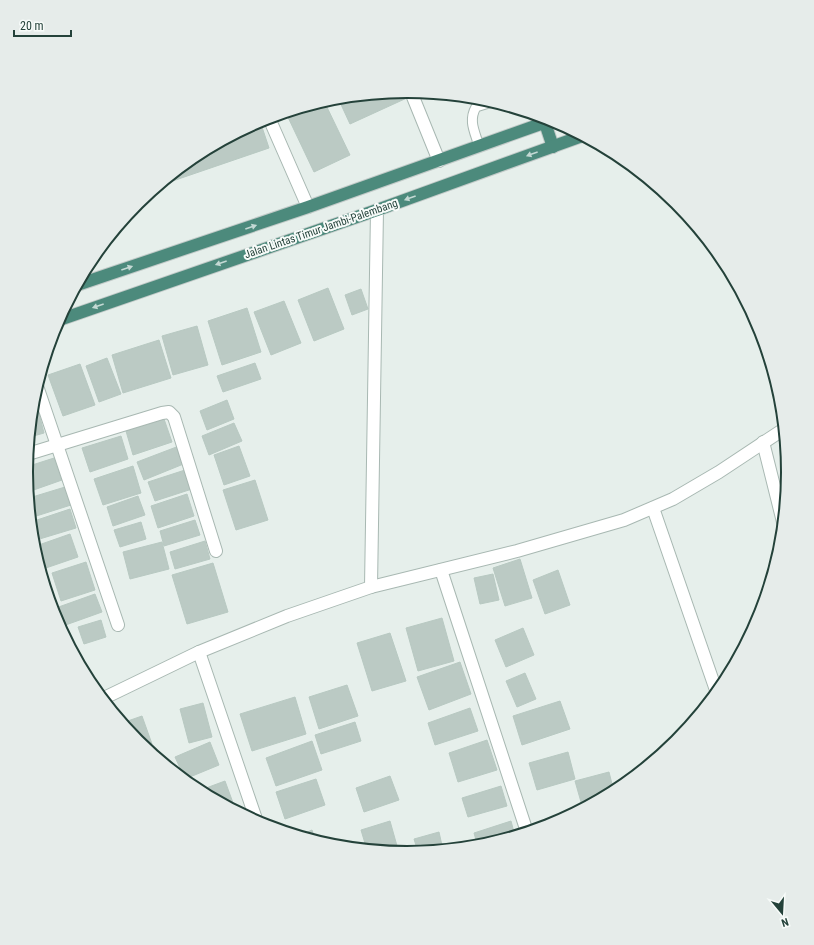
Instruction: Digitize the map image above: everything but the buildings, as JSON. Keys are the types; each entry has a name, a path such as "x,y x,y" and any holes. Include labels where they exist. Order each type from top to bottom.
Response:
{"highway":[{"path":"85,282 308,208 542,124"},
{"path":"549,127 553,147"},
{"name":"Jalan Lintas Timur Jambi-Palembang","path":"67,317 377,210 575,139"}],"street":[{"path":"414,98 439,161"},
{"path":"272,124 308,208"},
{"path":"371,587 377,210"},
{"path":"41,397 118,625"},
{"path":"34,452 169,412 174,417 216,551"},
{"path":"107,696 199,652 287,616 371,587 517,551 617,522 653,508 719,472 779,432"},
{"path":"763,442 779,507"},
{"path":"653,508 714,685"},
{"path":"442,570 526,827"},
{"path":"199,652 254,814"}],"lane":[{"path":"479,106 476,107 472,114 472,123 479,146"}]}
